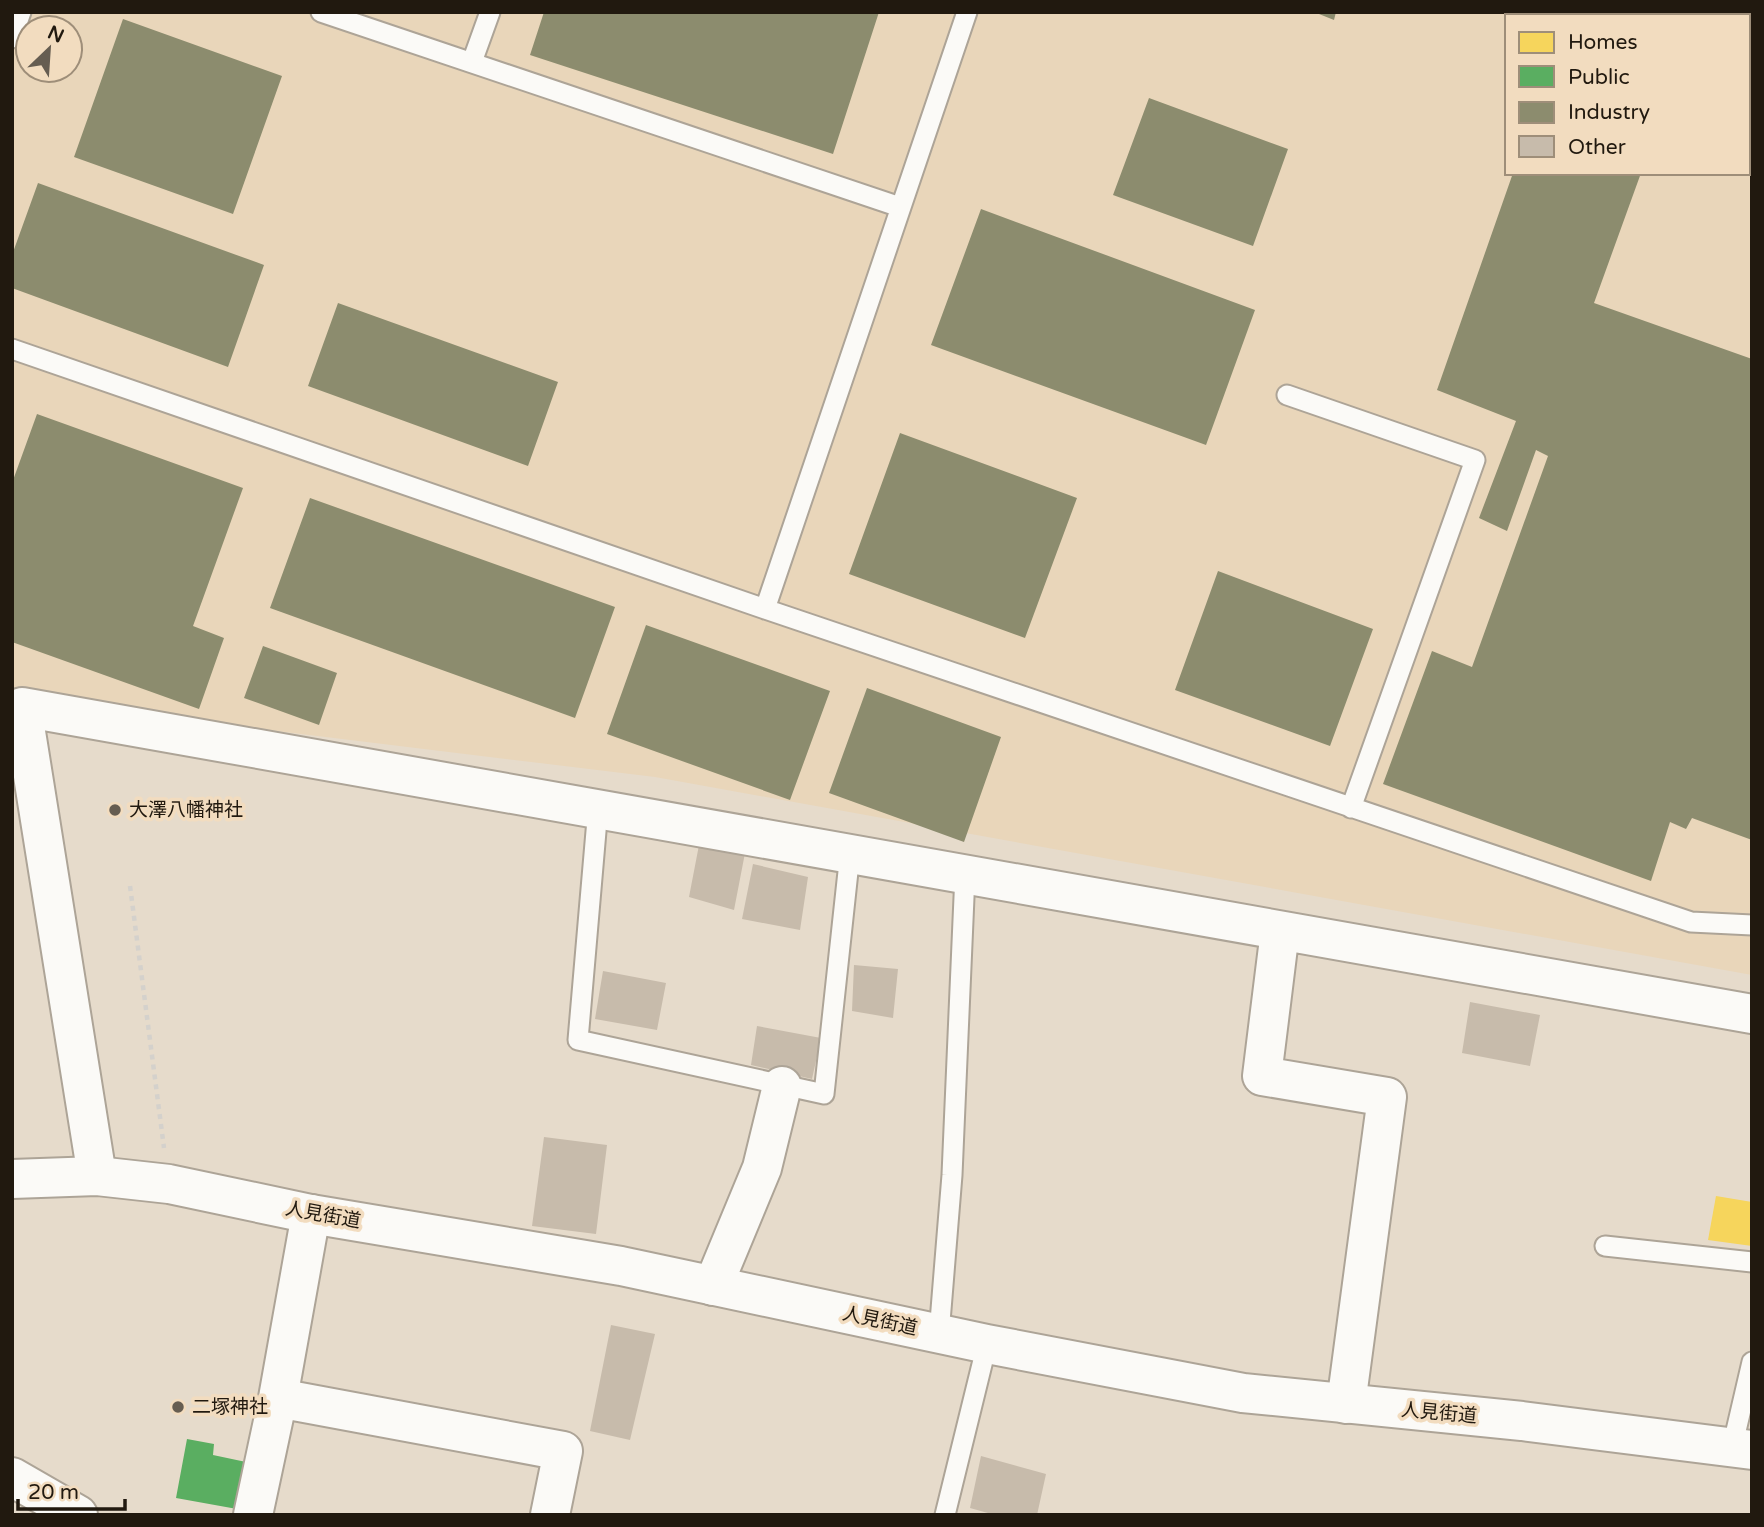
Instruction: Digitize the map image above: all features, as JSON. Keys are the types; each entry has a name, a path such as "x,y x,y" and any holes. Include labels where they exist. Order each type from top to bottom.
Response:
{"street":[{"path":"97,1176 22,707 1752,1014"},
{"path":"1280,931 1262,1076 1387,1097 1346,1404"},
{"path":"713,1286 762,1168 782,1086"},
{"name":"人見街道","path":"12,1179 97,1176 169,1184 311,1214 621,1266 987,1344 1243,1393 1522,1421 1742,1450"},
{"path":"253,1515 278,1398 311,1214"},
{"path":"278,1398 563,1451 550,1515"},
{"path":"12,1477 78,1515"}],"lane":[{"path":"12,38 21,12"},
{"path":"321,12 900,207"},
{"path":"472,62 490,12"},
{"path":"765,609 967,12"},
{"path":"12,349 765,609 1691,922 1752,925"},
{"path":"1287,395 1475,460 1351,808"},
{"path":"598,808 578,1040 824,1094 850,853"},
{"path":"939,1334 952,1175 964,874"},
{"path":"1605,1246 1752,1262"},
{"path":"945,1515 987,1344"},
{"path":"1742,1450 1752,1362"}],"path":[{"path":"130,886 169,1184"}],"shaded area":[{"path":"12,12 1752,12 1752,975 655,777 12,699"}],"building: Homes":[{"path":"1716,1196 1752,1202 1752,1246 1708,1240"}],"building: Public":[{"path":"187,1439 214,1444 213,1455 246,1462 237,1509 176,1498"}],"building: Industry":[{"path":"544,12 879,12 833,154 530,55"},
{"path":"1314,12 1336,12 1334,20"},
{"path":"1570,12 1664,12 1663,14"},
{"path":"123,19 282,76 233,214 74,157"},
{"path":"1149,98 1288,149 1253,246 1113,195"},
{"path":"1512,175 1640,175 1594,303 1752,359 1752,840 1692,818 1686,829 1670,822 1651,881 1383,784 1432,651 1472,667 1548,456 1536,450 1507,531 1479,518 1516,421 1437,390"},
{"path":"38,183 264,265 228,367 12,288 12,255"},
{"path":"981,209 1255,310 1206,445 931,345"},
{"path":"338,303 558,382 528,466 308,386"},
{"path":"37,414 243,488 193,626 224,638 199,709 12,642 12,483"},
{"path":"900,433 1077,498 1025,638 849,574"},
{"path":"310,498 615,607 575,718 270,608"},
{"path":"1218,571 1373,629 1330,746 1175,690"},
{"path":"646,625 830,691 790,800 607,734"},
{"path":"263,646 337,673 319,725 244,698"},
{"path":"867,688 1001,737 964,842 829,793"}],"building: Other":[{"path":"699,845 745,853 734,910 689,897"},
{"path":"753,864 808,877 800,930 742,919"},
{"path":"854,965 898,969 893,1018 852,1011"},
{"path":"603,971 666,983 657,1030 595,1019"},
{"path":"1470,1002 1540,1015 1530,1066 1462,1053"},
{"path":"757,1026 821,1038 812,1079 751,1065"},
{"path":"544,1137 607,1145 596,1234 532,1226"},
{"path":"611,1325 655,1334 630,1440 590,1431"},
{"path":"981,1456 1046,1474 1037,1515 995,1515 970,1508"}],"place":[{"name":"大澤八幡神社","path":"115,810"},
{"name":"二塚神社","path":"178,1407"}]}
